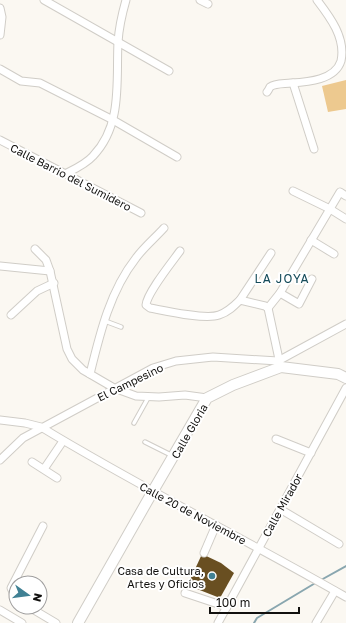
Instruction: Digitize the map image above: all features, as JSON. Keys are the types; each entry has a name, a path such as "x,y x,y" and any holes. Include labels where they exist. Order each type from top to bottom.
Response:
{"main road":[{"path":"280,364 338,374 346,378"},
{"name":"Calle Gloria","path":"78,623 207,398 280,364"}],"street":[{"path":"44,0 169,71"},
{"path":"65,174 93,156 103,141 112,120 117,100 118,42 121,17 126,0"},
{"path":"200,0 208,4"},
{"path":"267,92 270,87 279,84 314,81 335,71 340,65 342,44 336,27 317,0"},
{"path":"0,8 2,17 0,35"},
{"path":"0,69 21,81 40,83 112,120 177,156"},
{"path":"294,83 314,150"},
{"name":"Calle Barrio del Sumidero","path":"0,140 141,214"},
{"path":"293,191 330,209 346,219"},
{"path":"268,308 280,293 330,209 343,194"},
{"path":"90,374 104,320 121,281 136,257 164,228"},
{"path":"311,240 334,254"},
{"path":"35,249 46,260 54,282 67,349 72,359 90,374 114,388 136,396 148,398 185,395 207,398"},
{"path":"180,251 151,294 146,302 146,305 150,308 206,317 218,316 226,312 240,300 271,253"},
{"path":"0,266 50,271"},
{"path":"280,293 299,304 312,279"},
{"path":"12,315 37,291 54,282"},
{"path":"240,300 268,308"},
{"path":"268,308 280,364 346,324"},
{"name":"El Campesino","path":"0,460 23,438 41,427 153,368 176,361 213,357 280,364"},
{"name":"Calle Mirador","path":"218,623 346,388"},
{"name":"Calle 20 de Noviembre","path":"0,420 25,423 41,427 63,441 346,597"},
{"path":"276,439 311,453"},
{"path":"44,469 63,441"},
{"path":"32,462 57,478"},
{"path":"280,509 340,544"},
{"path":"204,553 216,525"},
{"path":"18,575 43,526"},
{"path":"316,623 335,591"},
{"path":"185,593 227,607"},
{"path":"0,610 22,623"},
{"path":"42,615 56,623"}],"lane":[{"path":"104,320 121,327"},
{"path":"134,423 148,398"},
{"path":"145,442 174,456"}],"shaded area":[{"path":"346,80 346,109 328,112 322,86"}],"building":[{"name":"Casa de Cultura, Artes y Oficios","path":"202,554 221,563 234,573 220,598 197,589 190,580"}],"waterway":[{"path":"321,580 346,566"},
{"path":"254,623 257,618 317,582"}],"place":[{"name":"Casa de Cultura, Artes y Oficios","path":"212,576"}],"district":[{"name":"LA JOYA","path":"282,278"}]}
